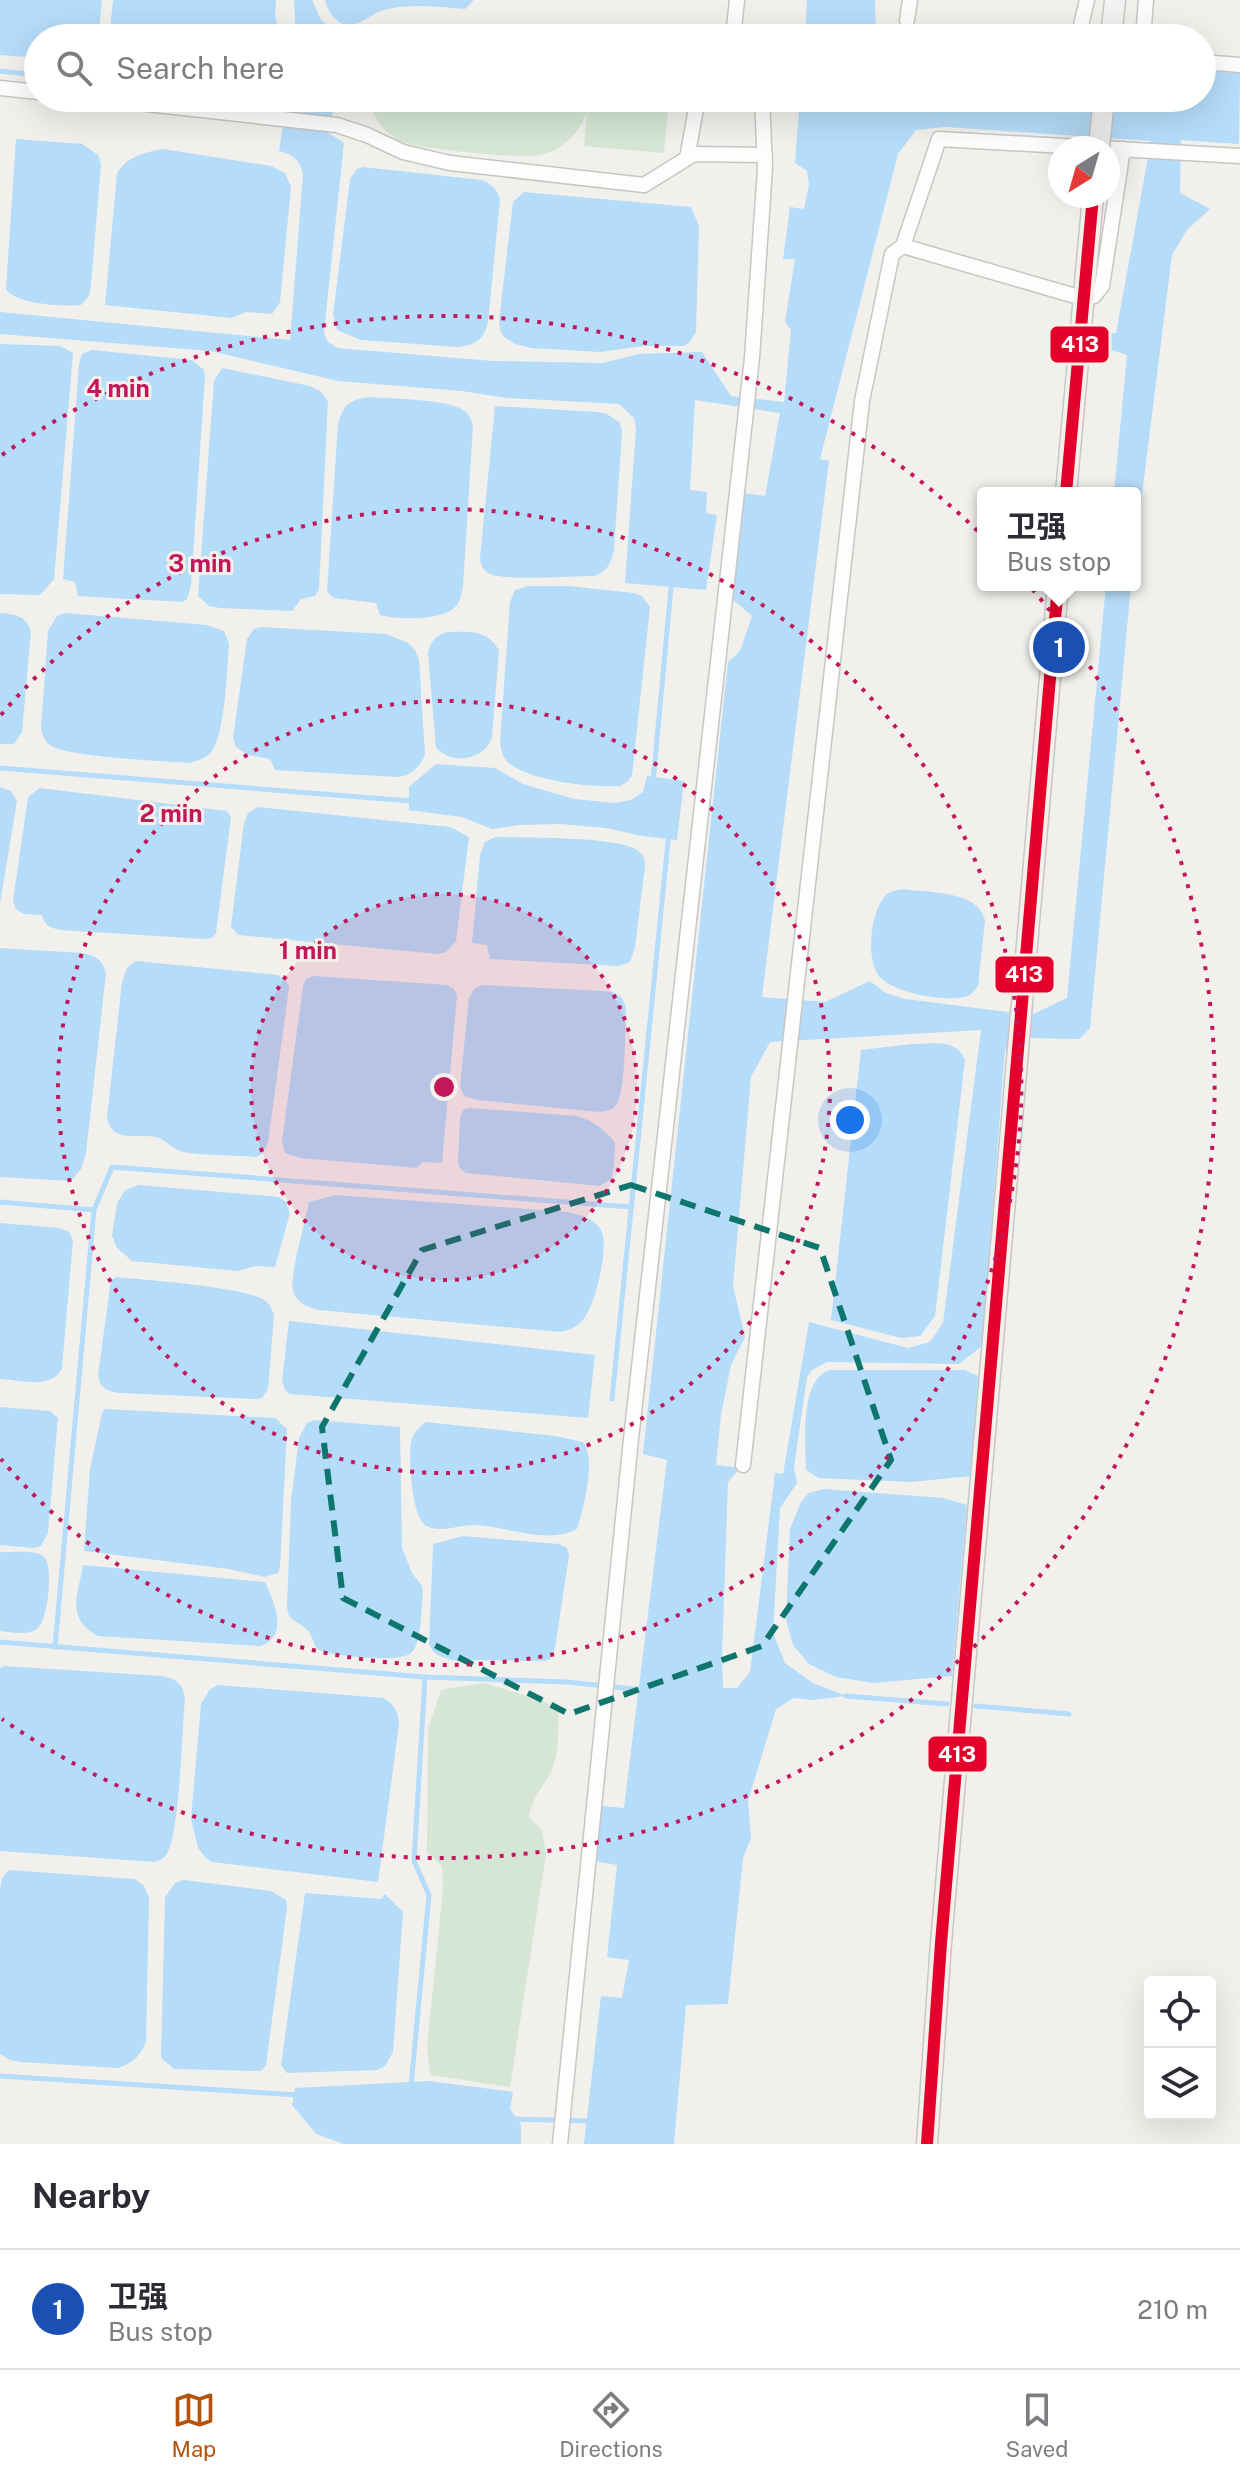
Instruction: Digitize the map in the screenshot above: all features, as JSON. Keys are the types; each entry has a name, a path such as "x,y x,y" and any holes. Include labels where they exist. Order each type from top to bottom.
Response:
{"street":[{"path":"734,24 737,0"},
{"path":"907,20 910,0"},
{"path":"1081,24 1087,0"},
{"path":"1112,24 1115,0"},
{"path":"1144,24 1146,0"},
{"path":"1216,63 1240,65"},
{"path":"0,88 24,91"},
{"path":"218,112 337,125 403,152 450,163 644,185 694,154 765,155"},
{"path":"687,158 695,112"},
{"path":"560,2144 633,1424 752,358 765,155 763,112"},
{"path":"1100,136 1103,112"},
{"path":"743,1465 862,401 892,254 903,246 939,139 1240,156"},
{"path":"903,246 1094,296 1102,286 1123,149"},
{"path":"1067,487 1092,208"},
{"path":"927,2144 941,1943 1057,591"}],"highlighted area":[{"path":"631,1185 820,1248 891,1460 762,1646 569,1714 343,1598 322,1427 422,1250"}],"green space":[{"path":"374,112 587,112 569,140 548,153 529,156 410,144 388,133"},
{"path":"587,112 668,112 664,153 584,146"},
{"path":"484,1683 546,1702 559,1711 554,1764 533,1802 529,1817 542,1830 546,1854 510,2087 430,2075 427,2046 443,1889 442,1866 427,1852 428,1729 441,1690"}],"water":[{"path":"0,0 102,0 99,24 24,24 24,57 0,55"},
{"path":"113,0 276,0 277,24 110,24"},
{"path":"294,0 312,0 326,24 295,24"},
{"path":"325,0 474,0 465,9 424,6 394,8 354,24 340,23 328,9"},
{"path":"807,0 875,0 876,24 806,24"},
{"path":"1216,72 1240,73 1239,144 1181,140 1180,193 1210,209 1187,230 1172,255 1141,503 1141,487 1115,487 1127,355 1096,345 1098,333 1116,333 1151,141 1120,139 1120,136 945,127 916,130 898,154 820,459 829,461 762,997 825,1002 870,981 886,993 905,999 1031,1015 1067,998 1105,591 1130,591 1090,1028 1079,1039 1030,1038 1005,1050 982,1346 959,1364 827,1362 812,1370 807,1377 794,1467 797,1483 780,1508 773,1633 785,1663 813,1683 846,1696 812,1700 794,1698 776,1709 748,1801 751,1838 743,1858 728,2004 686,2005 674,2144 584,2144 601,1996 622,1998 629,1960 607,1957 617,1865 595,1861 602,1806 624,1808 667,1460 643,1454 728,662 740,651 752,616 732,599 743,493 765,496 780,413 695,400 690,490 707,492 706,513 717,515 706,590 625,583 636,429 634,418 619,404 507,398 462,391 338,381 211,351 0,334 0,312 290,340 303,175 296,159 279,151 283,126 304,127 302,112 333,112 327,132 344,143 324,332 327,341 337,348 493,361 603,363 638,354 702,352 731,396 784,402 791,330 785,322 795,259 783,259 790,207 804,209 809,184 807,171 795,163 799,112 1216,112","holes":["981,1030 943,1323 930,1342 908,1348 809,1322 783,1474 775,1473 750,1672 737,1688 723,1688 728,1482 740,1468 716,1465 721,1415 731,1365 745,1337 733,1286 751,1077 770,1042"]},
{"path":"16,139 82,144 98,155 101,165 91,286 89,296 81,305 29,301 6,289"},
{"path":"163,149 271,166 285,173 291,187 280,302 272,314 246,312 232,318 105,305 117,174 131,159"},
{"path":"363,167 482,180 496,190 500,200 488,322 478,340 458,347 361,340 337,330 333,315 350,179 357,169"},
{"path":"524,192 691,207 699,226 696,332 689,343 600,352 531,348 504,337 499,321 513,202"},
{"path":"0,344 60,346 73,353 54,579 40,595 0,594"},
{"path":"92,350 192,360 204,370 191,586 183,602 78,596 75,582 63,579 79,364 82,354"},
{"path":"222,368 310,386 320,391 328,401 319,589 315,596 301,599 292,611 220,608 209,606 198,596 214,381"},
{"path":"371,397 455,406 469,415 472,421 463,587 460,599 450,611 431,617 388,617 380,615 376,603 334,598 327,592 338,424 349,404"},
{"path":"495,406 597,412 607,414 620,423 614,550 610,563 602,572 594,576 510,577 490,574 483,568 480,558"},
{"path":"528,586 568,586 634,593 642,596 650,607 632,776 620,786 547,779 520,770 510,764 503,754 500,742 510,602 515,590"},
{"path":"0,613 19,617 31,631 22,732 14,744 0,744"},
{"path":"65,613 207,625 224,631 229,644 224,701 216,744 211,752 188,763 74,753 48,743 41,729 48,631 57,616"},
{"path":"254,629 386,634 408,643 419,660 425,755 417,768 397,777 275,770 270,759 248,755 236,747 233,738 247,639"},
{"path":"447,632 484,635 499,651 492,737 482,751 467,758 450,757 436,747 428,653 434,640"},
{"path":"436,764 495,768 523,784 574,799 615,803 631,800 643,792 647,776 684,781 677,840 560,824 492,829 462,817 409,810 409,787"},
{"path":"0,787 11,791 17,801 0,903"},
{"path":"40,788 227,811 231,817 216,933 212,938 61,930 48,926 42,915 24,914 16,909 13,901 28,797"},
{"path":"258,807 450,827 469,837 456,941 446,952 438,954 238,935 231,927 244,823 248,813"},
{"path":"495,837 591,840 626,845 637,850 644,857 645,866 635,947 630,962 619,966 490,959 487,945 472,943 480,855 485,842"},
{"path":"902,889 963,898 980,910 985,920 978,986 970,994 945,998 908,992 888,983 876,971 871,937 876,914 885,896"},
{"path":"0,948 86,954 100,961 106,973 86,1153 81,1169 71,1181 0,1177"},
{"path":"136,961 278,975 287,982 289,987 268,1143 262,1154 256,1157 187,1153 159,1138 127,1136 110,1126 107,1117 122,982 127,968"},
{"path":"314,976 447,985 454,989 457,996 442,1163 422,1162 417,1168 300,1158 285,1153 282,1142 303,986 306,979"},
{"path":"482,985 602,991 621,997 626,1008 624,1059 622,1087 614,1107 599,1112 477,1100 464,1096 460,1086 469,998 474,989"},
{"path":"912,1044 950,1045 965,1060 935,1316 920,1336 901,1338 831,1320 861,1050"},
{"path":"464,1109 577,1116 588,1120 615,1142 611,1179 600,1186 466,1173 458,1162 460,1117"},
{"path":"139,1185 279,1197 286,1202 290,1213 275,1267 256,1266 238,1271 132,1261 117,1248 112,1236 117,1203 125,1190"},
{"path":"336,1195 568,1212 586,1218 601,1230 604,1249 600,1276 588,1313 578,1325 561,1332 318,1310 306,1306 295,1295 292,1284 309,1202"},
{"path":"0,1223 59,1228 69,1232 73,1240 62,1368 51,1379 26,1382 0,1379"},
{"path":"117,1277 237,1291 266,1302 274,1315 268,1389 262,1398 120,1393 105,1388 98,1375 111,1280"},
{"path":"289,1321 595,1355 588,1418 290,1394 282,1380"},
{"path":"830,1370 965,1370 978,1376 971,1476 911,1482 819,1478 806,1470 805,1429 809,1398 820,1376"},
{"path":"0,1407 50,1411 58,1418 48,1533 41,1546 0,1545"},
{"path":"105,1409 275,1418 287,1429 278,1573 265,1577 229,1569 84,1551 90,1469"},
{"path":"314,1420 400,1427 402,1548 423,1592 418,1640 406,1656 369,1658 321,1651 308,1631 289,1616 291,1501 299,1438 307,1423"},
{"path":"426,1422 555,1436 583,1442 589,1472 577,1529 540,1535 487,1526 442,1529 425,1525 414,1499 410,1450 417,1430"},
{"path":"824,1489 943,1498 967,1505 952,1676 873,1683 836,1677 809,1664 793,1645 786,1620 790,1529 801,1502 809,1493"},
{"path":"463,1536 559,1544 567,1548 569,1556 555,1648 550,1659 452,1660 433,1651 429,1644 433,1544"},
{"path":"0,1552 35,1553 47,1562 47,1605 41,1624 33,1631 0,1631"},
{"path":"83,1565 265,1582 277,1618 275,1635 260,1646 98,1636 81,1622 77,1614"},
{"path":"0,1668 162,1676 181,1685 185,1698 177,1805 171,1844 163,1858 155,1862 0,1851"},
{"path":"218,1685 384,1698 393,1706 399,1724 378,1882 212,1862 205,1857 198,1848 191,1818 201,1704 210,1689"},
{"path":"9,1870 135,1879 144,1886 149,1898 146,2042 132,2062 118,2068 21,2062 0,2054 0,1890 2,1878"},
{"path":"184,1880 271,1891 286,1900 266,2065 261,2071 174,2069 161,2058 165,1897 175,1883"},
{"path":"305,1893 381,1899 385,1894 403,1912 393,2052 385,2066 377,2070 287,2073 281,2065"},
{"path":"429,2081 513,2092 510,2109 521,2125 521,2144 344,2144 316,2134 292,2105 295,2088"}],"waterway":[{"path":"0,71 24,74"},
{"path":"653,782 671,588"},
{"path":"0,768 410,801"},
{"path":"612,1399 669,832"},
{"path":"55,1647 94,1210 112,1167 631,1207"},
{"path":"0,1202 94,1210"},
{"path":"0,1642 425,1677 567,1682 643,1690"},
{"path":"411,2086 429,1895 414,1861 425,1677"},
{"path":"846,1696 947,1704"},
{"path":"976,1706 1069,1714"},
{"path":"0,2076 297,2095"},
{"path":"512,2119 590,2121"}],"transit line":[{"name":"413","path":"1067,487 1092,208"},
{"name":"413","path":"927,2144 941,1943 1057,591"}],"place":[{"name":"卫强","path":"1059,647"}]}
